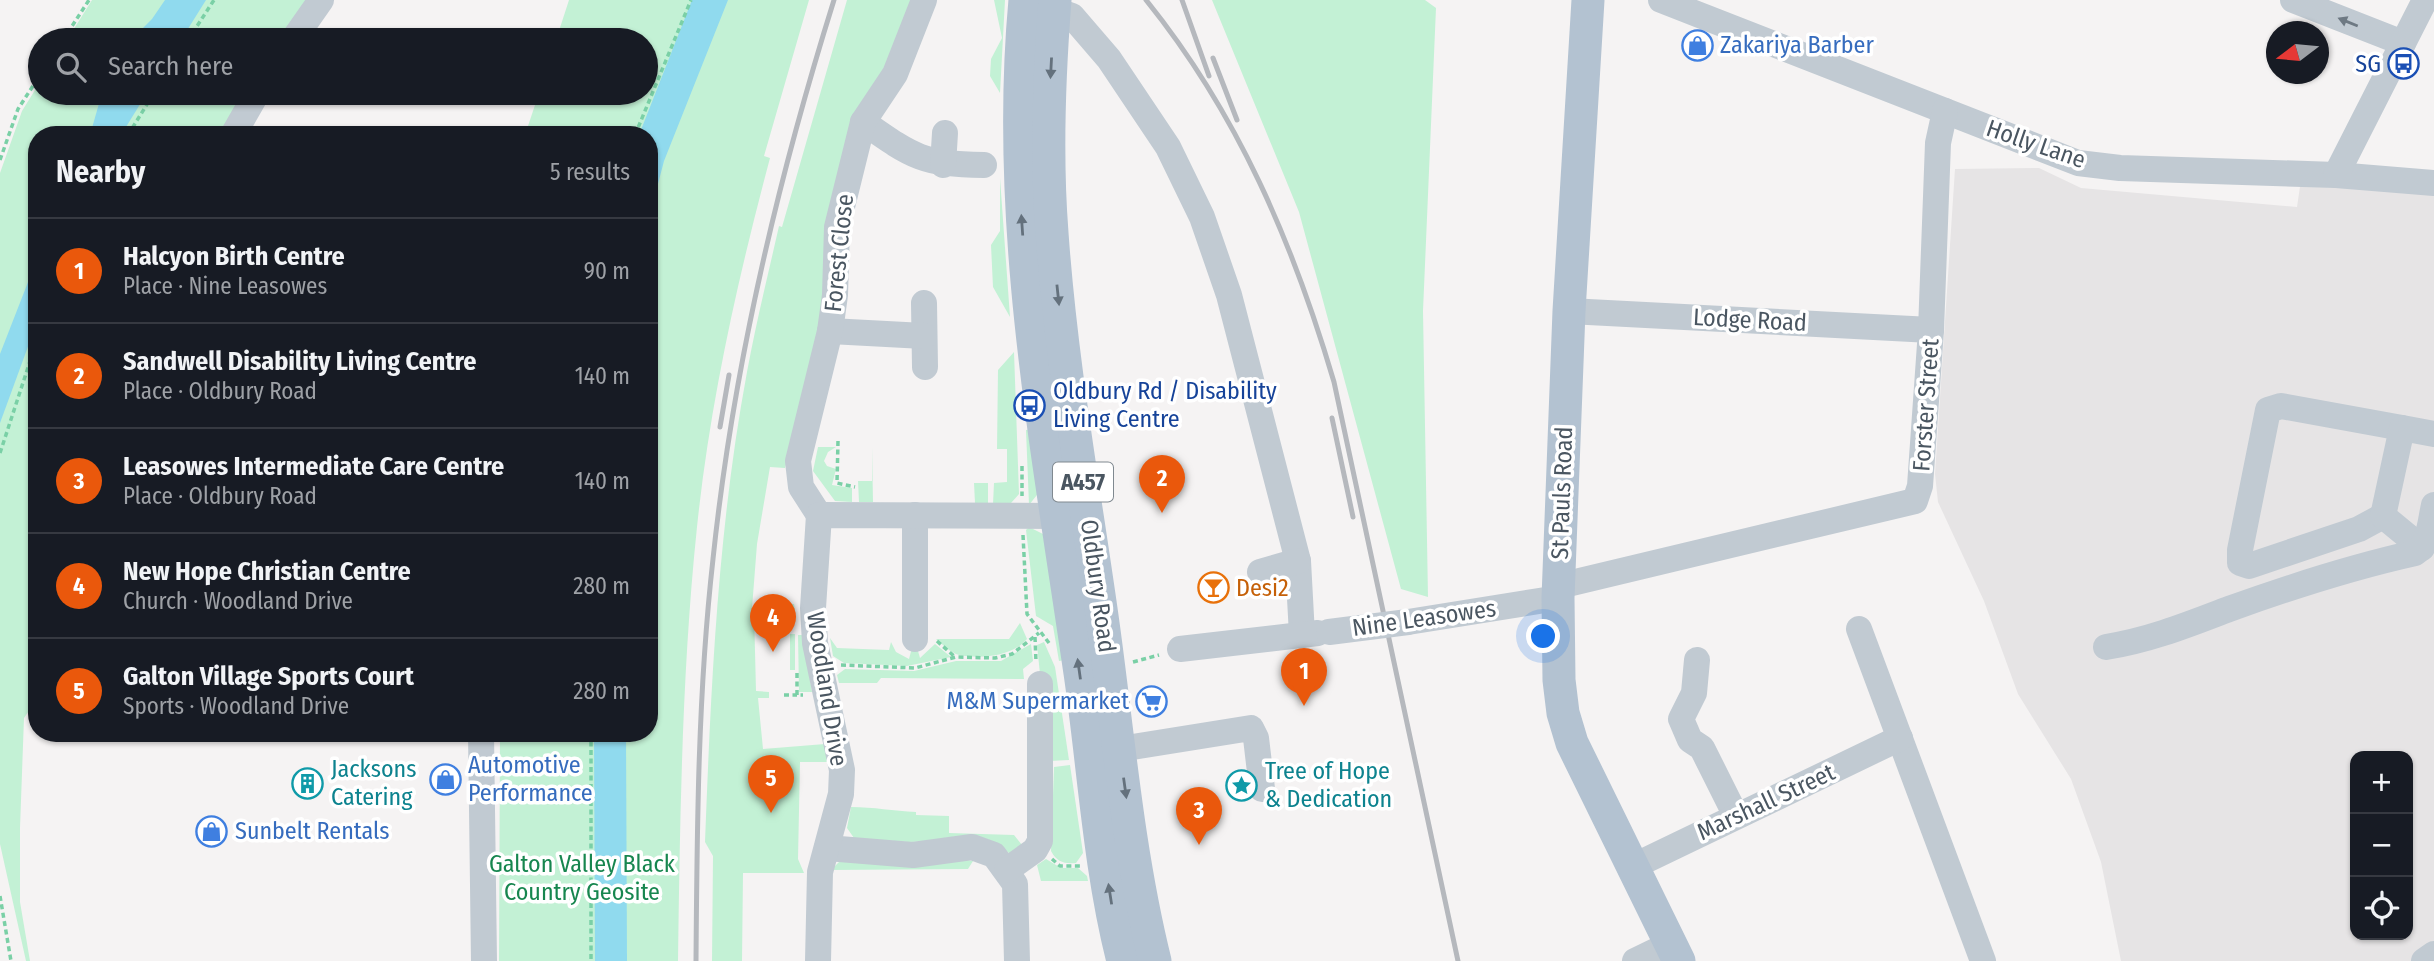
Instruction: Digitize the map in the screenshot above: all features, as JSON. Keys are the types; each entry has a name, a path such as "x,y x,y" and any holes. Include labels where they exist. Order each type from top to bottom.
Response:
{"main road":[{"name":"St Pauls Road","path":"1588,0 1569,311 1558,592 1563,713 1572,743 1674,952"},
{"name":"Oldbury Road","path":"1045,3 1019,102 1022,225 1028,297 1102,848 1124,961"},
{"name":"Oldbury Road","path":"1045,3 1052,232 1120,749 1145,923 1155,961"}],"street":[{"path":"301,28 321,0"},
{"name":"Forest Close","path":"819,515 801,487 798,461 830,331 835,295 836,228 863,122 895,74 924,0"},
{"name":"Holly Lane","path":"1661,0 2078,163 2120,168 2336,174 2434,183"},
{"path":"2293,0 2403,43"},
{"path":"2336,174 2425,0"},
{"path":"1045,3 1072,16 1109,59 1168,147 1202,217 1229,296 1298,561 1302,635"},
{"path":"238,126 250,105"},
{"name":"Forster Street","path":"1558,592 1914,501 1920,486 1931,330 1938,143 1945,111"},
{"path":"863,122 914,156 943,165 984,166"},
{"path":"943,165 945,133"},
{"path":"923,303 925,367"},
{"name":"Lodge Road","path":"1569,311 1931,330"},
{"path":"830,331 924,336"},
{"path":"2402,428 2383,516 2359,529 2249,566 2240,563 2240,550 2268,410 2281,406 2402,428 2434,434"},
{"path":"2106,647 2160,637 2230,609 2362,565 2415,553 2422,548 2434,505"},
{"path":"819,515 1058,516"},
{"name":"Woodland Drive","path":"818,961 820,873 841,794 842,770 815,643 813,608 819,515"},
{"path":"915,515 915,639"},
{"path":"2383,516 2422,548"},
{"path":"1260,572 1298,561"},
{"name":"Nine Leasowes","path":"1180,649 1408,622 1558,592"},
{"path":"1859,629 1983,961"},
{"path":"1697,660 1694,693 1681,719 1683,729 1702,748 1736,816"},
{"path":"1007,870 1035,850 1040,841 1040,684"},
{"path":"1120,749 1224,723 1251,728 1256,738 1262,789"},
{"name":"Marshall Street","path":"1632,867 1900,738"},
{"path":"481,742 484,961"},
{"path":"827,848 913,855 972,847 994,855 1015,884 1017,961"},
{"path":"1635,961 1674,952"},
{"path":"2424,961 2434,954"}],"path":[{"path":"71,28 89,0"},
{"path":"196,28 214,0"},
{"path":"658,80 691,0"},
{"path":"0,160 18,109 28,94"},
{"path":"134,126 147,105"},
{"path":"639,126 647,105"},
{"path":"0,453 28,367"},
{"path":"838,441 837,483 855,486"},
{"path":"833,665 915,668 956,657 995,658 1012,654 1039,633 1027,614 1022,528"},
{"path":"1124,664 1180,649"},
{"path":"784,695 797,695"},
{"path":"591,742 591,961"},
{"path":"1045,853 1060,866 1088,864"},
{"path":"0,896 12,961"}],"shaded area":[{"path":"2039,168 2081,188 2297,207 2302,173 2434,183 2434,961 2121,961 2101,862 2071,779 2018,694 1984,601 1938,502 1935,474 1955,169"}],"green space":[{"path":"92,0 311,0 291,28 74,28"},
{"name":"Galton Valley Black Country Geosite","path":"569,0 809,0 764,156 770,158 726,341 709,433 697,527 685,689 678,961 499,961 500,742 658,742 658,126 528,126 535,105 658,105 658,28 560,28"},
{"path":"847,0 917,0 889,68 785,468 770,467 757,544 752,608 794,604 795,611 754,612 756,691 769,692 769,698 758,698 763,749 825,744 828,762 800,762 798,859 804,873 743,873 742,961 712,961 713,856 705,842 710,724 717,606 737,430 754,335 779,226 782,227"},
{"path":"994,0 1005,0 1000,93 990,76 991,59 1002,38"},
{"path":"1212,0 1425,0 1436,8 1423,311 1428,597 1401,589 1299,212"},
{"path":"28,101 28,105 241,105 228,126 28,126 28,712 24,718 20,902 30,961 26,961 0,844 0,173"},
{"path":"1000,178 1010,317 993,287 991,245 1000,231"},
{"path":"1014,352 1019,494 1011,503 993,504 994,483 1007,482 1007,449 997,449 998,370"},
{"path":"1033,429 1040,491 1029,505 1026,430"},
{"path":"818,447 836,447 828,452 824,461 827,466 836,469 832,485 852,488 852,502 835,501 813,471"},
{"path":"872,447 873,502 859,502 858,481 872,481"},
{"path":"974,483 988,483 988,504 975,503"},
{"path":"1029,527 1043,534 1065,660 1059,661 1053,626 1036,616 1026,530"},
{"path":"1020,623 1027,639 1013,650 995,655 959,655 936,639 1009,639"},
{"path":"790,634 795,634 795,670 790,670"},
{"path":"798,635 803,635 812,692 799,692"},
{"path":"830,638 837,648 889,650 891,642 896,652 909,659 913,644 916,644 920,658 935,644 951,657 907,666 844,663 833,656"},
{"path":"1044,642 1055,667 1069,760 1049,761 1037,645"},
{"path":"1031,644 1033,661 1023,669 1024,679 881,678 877,683 839,683 837,675 845,669 914,671 956,661 1001,661"},
{"path":"1070,765 1083,853 1076,863 1064,863 1051,851 1054,767"},
{"path":"851,807 949,816 949,833 1014,835 1026,850 1015,859 1002,847 976,836 908,842 854,838 847,828"},
{"path":"956,858 973,861 968,869 831,870 840,861"},
{"path":"1046,859 1061,868 1078,868 1087,876 1088,881 1041,881 1037,865"}],"water":[{"path":"165,0 206,0 188,28 143,28"},
{"path":"692,0 728,0 664,161 658,184 658,126 643,126 651,105 658,105 658,87"},
{"path":"99,105 140,105 127,126 93,126"},
{"path":"28,282 28,347 0,423 0,354"},
{"path":"594,742 626,742 627,961 595,961"}],"railway":[{"path":"696,961 701,709 713,559 732,417 776,206 834,0"},
{"path":"1146,0 1179,43 1235,134 1281,230 1318,330 1334,382 1458,961"},
{"path":"1182,0 1209,76"},
{"path":"1213,58 1237,120"},
{"path":"720,427 729,375"},
{"path":"1332,418 1353,517"}],"place":[{"name":"Zakariya Barber","path":"1697,45"},
{"name":"SG","path":"2404,64"},
{"name":"Oldbury Rd / Disability Living Centre","path":"1030,405"},
{"name":"Sandwell Disability Living Centre","path":"1162,513"},
{"name":"Desi2","path":"1213,588"},
{"name":"New Hope Christian Centre","path":"773,652"},
{"name":"M&M Supermarket","path":"1152,701"},
{"name":"Halcyon Birth Centre","path":"1304,706"},
{"name":"Automotive Performance","path":"445,779"},
{"name":"Jacksons Catering","path":"308,783"},
{"name":"Tree of Hope & Dedication","path":"1242,785"},
{"name":"Galton Village Sports Court","path":"771,813"},
{"name":"Sunbelt Rentals","path":"212,831"},
{"name":"Leasowes Intermediate Care Centre","path":"1199,845"}]}
